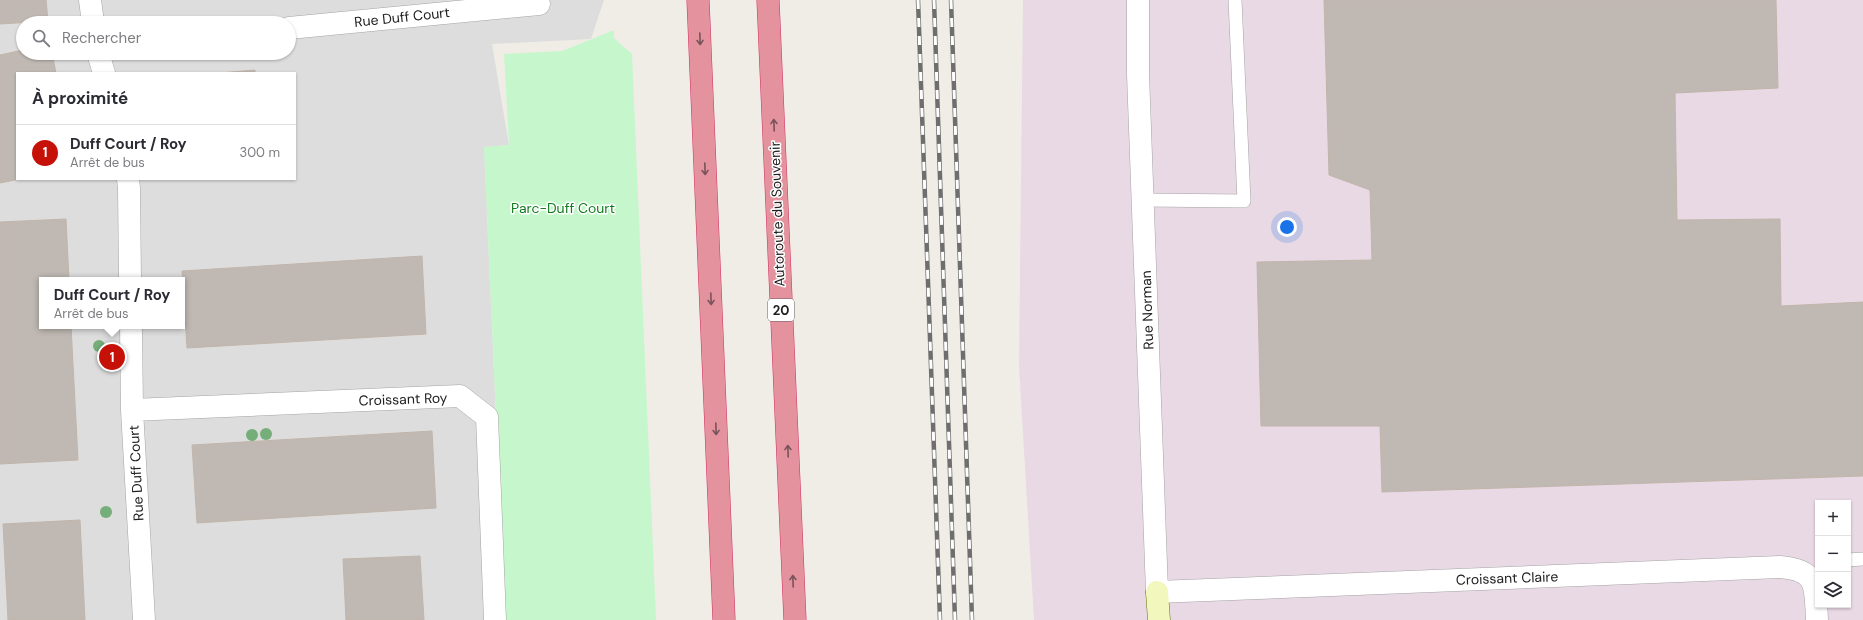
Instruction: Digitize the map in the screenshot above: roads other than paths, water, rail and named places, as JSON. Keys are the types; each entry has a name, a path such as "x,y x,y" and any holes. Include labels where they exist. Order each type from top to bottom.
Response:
{"highway":[{"path":"698,0 724,620"},
{"name":"Autoroute du Souvenir","path":"768,0 795,620"}],"street":[{"path":"90,0 92,16"},
{"name":"Rue Norman","path":"1138,0 1138,74 1142,200 1159,620"},
{"name":"Rue Duff Court","path":"296,27 542,2"},
{"path":"100,60 104,72"},
{"path":"128,180 130,277"},
{"name":"Rue Duff Court","path":"131,329 132,410 144,620"},
{"name":"Croissant Roy","path":"132,410 460,396 487,417 495,620"},
{"name":"Croissant Claire","path":"1157,592 1780,567 1810,568 1814,586 1817,620"}],"lane":[{"path":"1142,200 1244,201 1235,0"},
{"path":"1851,560 1863,559"}],"railway":[{"path":"918,0 940,620"},
{"path":"934,0 955,620"},
{"path":"951,0 972,620"}],"place":[{"name":"Duff Court / Roy","path":"112,357"}],"park label":[{"name":"Parc-Duff Court","path":"563,208"}]}
